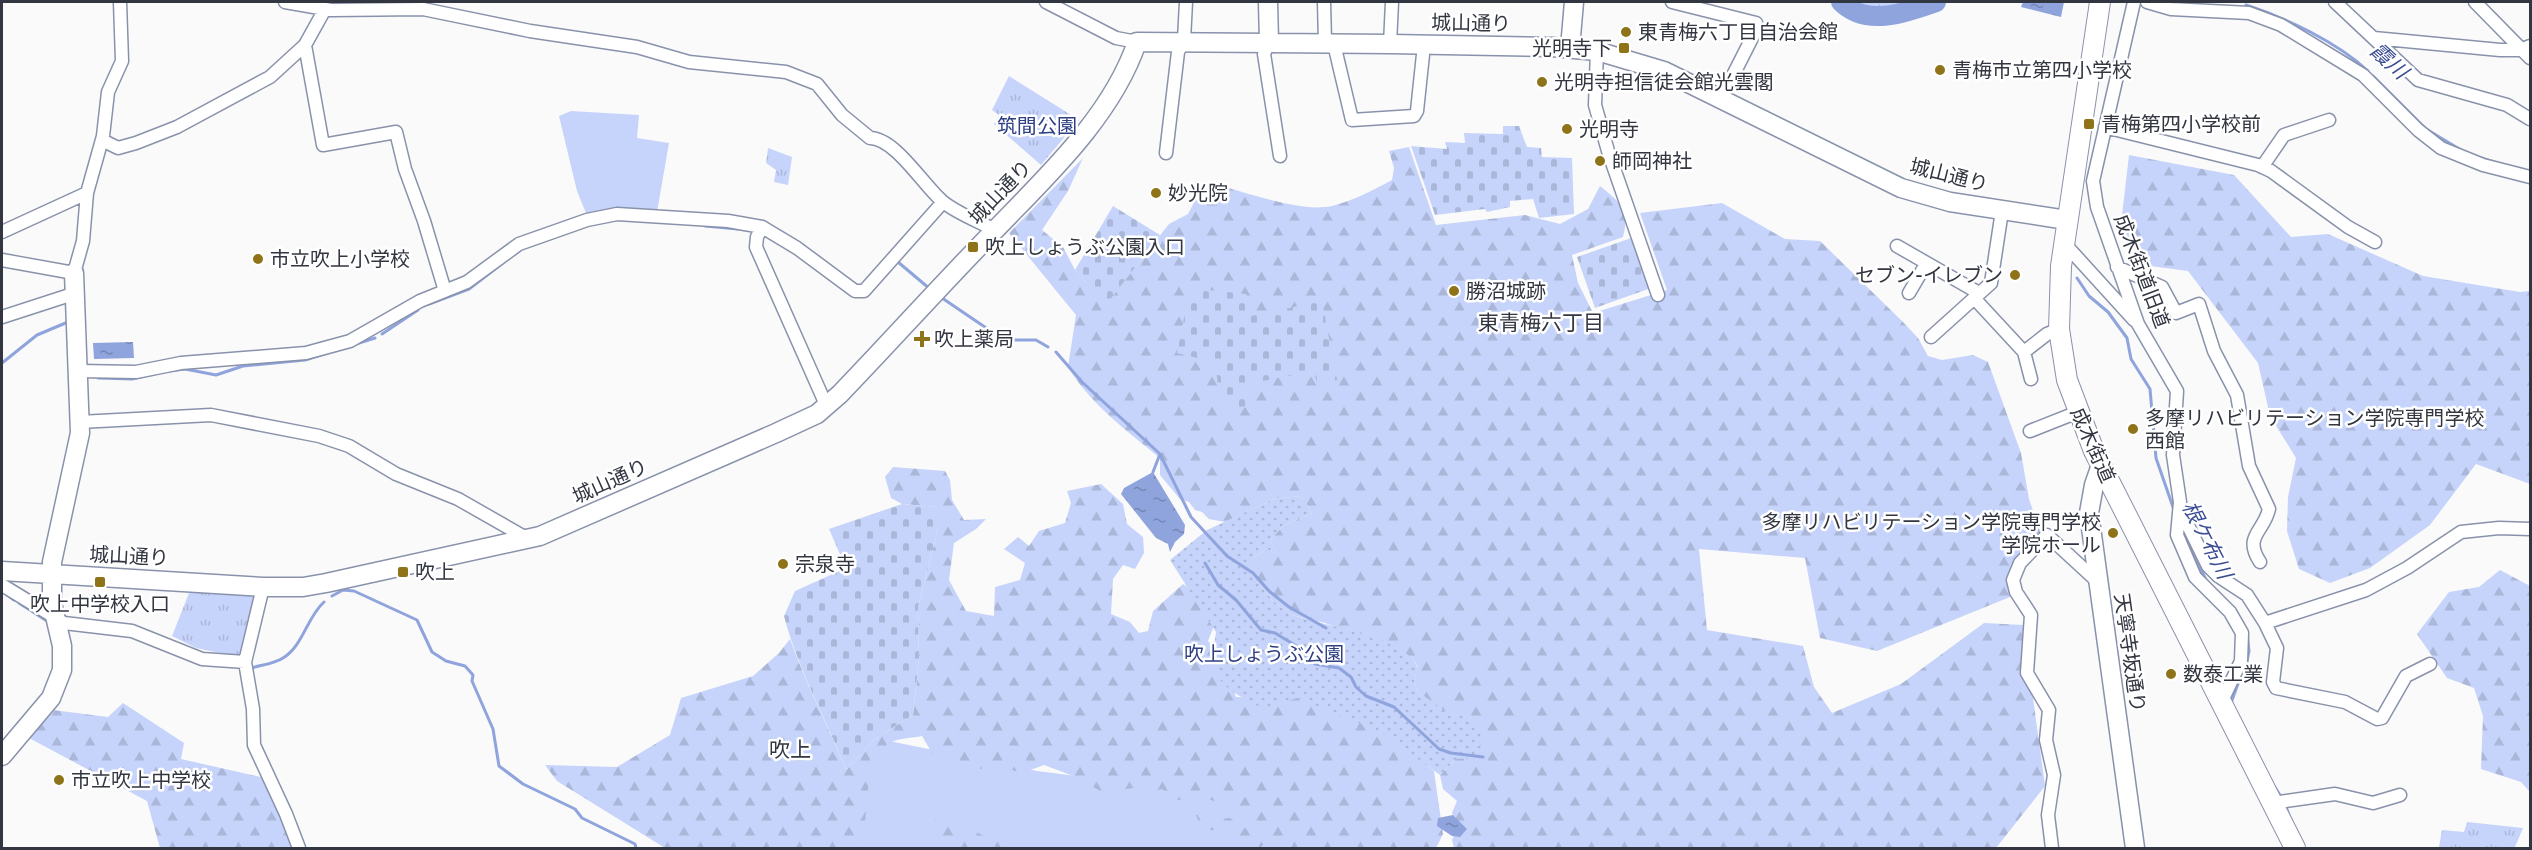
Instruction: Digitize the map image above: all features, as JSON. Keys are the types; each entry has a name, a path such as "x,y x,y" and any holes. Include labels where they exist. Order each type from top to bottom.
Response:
{"main road":[{"name":"成木街道","path":"2100,2 2064,243 2059,329 2067,380 2101,465 2221,703 2280,802 2292,845"}],"street":[{"path":"2,756 48,703 58,685 63,661 52,603 52,574 54,547 78,445 80,422 80,371 73,294 74,273 84,233 87,193 102,140 108,92 122,61 120,2"},
{"path":"285,2 329,7 423,9 530,32 638,47 689,62 786,72 817,84 842,115 870,138 877,138 897,153 943,202 995,230"},
{"path":"1046,2 1116,38 1137,42"},
{"path":"1166,153 1178,52 1184,40 1186,2"},
{"path":"1268,2 1269,42 1264,54 1280,156"},
{"path":"1324,2 1330,43 1352,120 1414,116 1417,111 1424,45"},
{"path":"1390,44 1392,2"},
{"path":"1570,48 1574,2"},
{"path":"1672,2 1756,23 1755,32 1721,99"},
{"name":"成木街道旧道","path":"2134,2 2093,181 2097,207 2138,324 2177,391 2173,455 2180,509 2177,535 2191,572 2230,612 2242,633 2241,661 2221,703"},
{"path":"2147,2 2171,9 2249,13 2281,25 2363,75 2418,130 2441,148 2483,165 2530,177"},
{"path":"2335,2 2418,80 2507,105 2530,119"},
{"path":"2475,2 2525,48 2530,58"},
{"path":"102,140 113,146 125,147 177,127 270,77 304,45 329,7"},
{"path":"2374,38 2525,48"},
{"name":"城山通り","path":"2,571 263,587 326,583 528,539 552,531 776,433 827,407 1056,167 1092,120 1132,58 1137,42 1184,40 1390,44 1570,48 1597,51 1664,71 1901,188 1950,202 2067,220"},
{"path":"304,45 323,145 396,132 405,169 424,221 445,291"},
{"path":"1597,51 1595,105 1608,151 1658,295"},
{"path":"2262,167 2284,135 2329,120"},
{"path":"2105,127 2262,167 2348,227 2375,242"},
{"path":"2,231 87,193"},
{"path":"80,371 136,372 181,363 306,353 350,341 420,301 468,282 519,244 604,216 626,213 728,220 762,226 797,248 855,291 864,291 943,202"},
{"path":"1931,337 1991,283 2002,211"},
{"path":"762,226 756,247 827,407"},
{"path":"2064,243 2138,324"},
{"path":"1897,246 1977,296 2024,352 2031,379"},
{"path":"2,260 74,273"},
{"path":"1909,293 1926,264"},
{"path":"2117,267 2162,287 2176,313 2199,304 2214,351 2237,395 2249,466 2269,509 2253,540 2253,551 2260,562"},
{"path":"2,316 73,294"},
{"path":"2024,352 2047,334 2059,329"},
{"path":"2030,431 2078,412"},
{"path":"80,422 211,415 319,436 349,446 396,474 458,499 528,539"},
{"name":"天寧寺坂通り","path":"2101,465 2094,485 2089,513 2135,849"},
{"path":"2180,509 2208,566 2218,576 2247,595 2265,623 2277,648 2273,682 2276,688 2345,702 2377,719 2382,718 2406,676 2430,664"},
{"path":"2265,623 2366,590 2407,568 2460,532 2499,528 2530,529"},
{"path":"2052,849 2048,815 2054,775 2046,741 2049,710 2027,672 2031,615 2016,592 2013,580 2020,563 2047,536 2098,582"},
{"path":"2,585 57,621 132,631 202,659 245,662"},
{"path":"263,587 245,662 253,709 254,745 286,814 299,849"},
{"path":"2280,802 2335,794 2373,803 2400,795"}],"green space":[{"path":"1845,2 1934,2 1890,18 1869,15"},
{"name":"筑間公園","path":"1009,76 1079,120 1041,165 994,124 999,115 992,110"},
{"path":"571,111 639,115 637,138 669,143 657,212 623,209 586,213 577,191 559,116"},
{"path":"1503,126 1519,126 1527,147 1541,148 1542,157 1572,158 1574,214 1539,218 1533,199 1510,201 1510,207 1487,212 1485,209 1435,215 1411,146 1447,149 1445,142 1465,143 1464,133 1503,134"},
{"path":"1409,147 1436,225 1525,215 1560,224 1588,209 1600,186 1613,197 1624,213 1623,237 1572,255 1578,283 1593,313 1667,290 1640,213 1722,203 1785,239 1820,241 1903,322 1918,338 1928,356 1942,360 1973,355 1988,362 2021,453 2029,499 2041,533 2011,572 2010,597 1877,651 1820,638 1805,558 1699,549 1707,630 1803,646 1814,687 1832,713 1901,684 1984,623 2023,625 2045,786 1996,848 1454,848 1452,840 1458,827 1452,813 1457,801 1443,789 1440,775 1456,759 1473,718 1448,714 1418,692 1414,681 1418,667 1412,658 1325,623 1292,615 1273,601 1246,570 1253,558 1267,549 1278,555 1270,540 1283,526 1312,513 1301,496 1274,499 1225,522 1209,519 1202,512 1195,510 1189,502 1180,499 1160,475 1160,458 1098,405 1068,367 1076,315 1009,233 1083,158 1068,191 1042,230 1063,247 1075,270 1106,304 1169,224 1188,214 1199,193 1214,184 1273,201 1304,207 1332,206 1363,195 1392,180 1394,168 1389,151"},
{"path":"768,148 792,157 788,185 774,182 776,170 766,163"},
{"path":"2129,155 2234,175 2291,237 2328,234 2423,276 2520,292 2530,291 2530,484 2476,464 2430,525 2370,568 2330,583 2299,569 2287,531 2288,497 2296,458 2270,416 2258,363 2188,271 2143,265 2121,224"},
{"path":"1113,206 1160,235 1106,305 1075,270"},
{"path":"1634,237 1651,288 1595,308 1577,257"},
{"path":"1190,288 1246,294 1251,316 1322,301 1337,380 1318,386 1314,371 1252,383 1246,394 1247,407 1223,412 1216,372 1209,361 1177,353"},
{"path":"893,467 945,471 950,480 952,500 964,520 986,519 976,529 954,543 949,580 966,611 994,616 995,587 1020,580 1025,563 1004,549 1018,537 1029,546 1039,531 1065,523 1071,503 1067,491 1101,484 1123,504 1127,524 1143,537 1144,553 1135,569 1123,565 1113,579 1111,614 1130,622 1139,633 1148,631 1153,611 1183,584 1199,595 1216,621 1208,641 1218,653 1236,697 1264,698 1280,693 1334,707 1374,724 1434,771 1443,834 1436,848 1278,848 1272,839 1261,832 1247,810 1207,799 1173,800 1162,789 1151,792 1134,788 1102,792 1076,777 1044,765 1022,773 995,765 976,770 954,768 932,753 922,736 893,741 881,751 874,762 870,776 862,848 665,848 557,781 545,765 617,767 670,735 681,698 753,676 779,653 790,639 846,770 875,739 913,715 919,659 918,607 936,537 938,507 902,504 891,498 885,477"},
{"name":"吹上しょうぶ公園","path":"1301,496 1312,513 1283,526 1270,540 1279,556 1267,549 1253,558 1247,570 1273,601 1292,615 1391,642 1412,658 1418,668 1414,681 1418,692 1448,713 1473,718 1480,730 1481,758 1456,759 1440,775 1379,731 1297,698 1264,709 1238,695 1221,681 1214,662 1216,632 1170,560 1207,530 1274,499"},
{"path":"902,504 939,507 936,537 918,607 919,659 913,715 875,739 846,770 804,675 784,616 795,591 846,568 829,529"},
{"path":"2500,570 2530,586 2530,792 2521,782 2481,769 2483,716 2474,688 2447,678 2417,634 2449,592 2479,587"},
{"path":"191,588 253,592 257,597 244,655 239,657 196,648 172,636"},
{"path":"123,703 184,743 181,759 265,778 295,848 160,848 147,801 29,738 53,710 108,717"},
{"path":"889,741 1037,771 1227,795 1318,848 841,848 862,752"},
{"path":"1208,810 1219,819 1230,818 1241,827 1257,831 1266,842 1260,848 1247,845 1239,836 1227,838 1220,830 1205,828 1196,815"},
{"path":"940,817 950,827 964,827 1001,843 1004,848 937,848 927,826"},
{"path":"2467,822 2523,828 2515,847 2439,847 2442,830 2464,832"}],"water":[{"path":"2023,2 2064,2 2061,17 2021,7"},
{"path":"133,342 134,358 94,359 93,343"},
{"path":"1153,472 1185,525 1184,534 1175,542 1170,552 1168,544 1156,538 1121,494 1124,488"},
{"path":"1453,815 1467,829 1460,837 1452,836 1437,826 1438,818"}],"waterway":[{"name":"霞川","path":"1841,2 1851,10 1875,16 1887,16 1936,2"},
{"name":"霞川","path":"2246,5 2310,32 2341,50 2368,71"},
{"name":"霞川","path":"2373,76 2426,129 2461,150"},
{"name":"霞川","path":"2481,158 2494,162"},
{"path":"705,226 738,229"},
{"path":"429,304 469,289 508,259"},
{"path":"895,264 898,262 930,289"},
{"name":"根ケ布川","path":"2077,278 2089,296 2108,312 2127,338 2131,359 2150,389 2156,458 2174,510"},
{"path":"942,298 1004,340 1036,340 1048,347"},
{"path":"382,334 418,310"},
{"path":"2,363 37,335 68,322"},
{"path":"170,371 185,369 216,375 243,366 305,360 375,338"},
{"path":"1056,352 1082,382 1160,454 1191,517 1227,556 1253,573 1269,591 1289,607 1326,628"},
{"path":"98,378 132,379 155,374"},
{"path":"1153,472 1160,454"},
{"name":"根ケ布川","path":"2182,529 2206,580"},
{"path":"1205,563 1218,585 1236,600 1261,630 1275,633 1303,650 1315,664 1339,668 1351,677 1356,687 1366,696 1394,707 1439,749 1483,757"},
{"path":"332,596 343,590 354,591 417,620 432,652 446,661 465,666 473,675 472,681 493,729 499,766 523,784 575,809 582,818 635,844 636,848"},
{"path":"6,594 14,600"},
{"path":"251,668 276,662 290,653 313,615 324,602"},
{"path":"19,603 47,621"},
{"name":"根ケ布川","path":"2247,632 2249,651 2247,661"},
{"name":"根ケ布川","path":"2231,703 2243,670"},
{"name":"根ケ布川","path":"2274,786 2282,798"},
{"name":"根ケ布川","path":"2285,804 2292,823"}],"place":[{"name":"東青梅六丁目自治会館","path":"1626,32"},
{"name":"光明寺下","path":"1624,48"},
{"name":"青梅市立第四小学校","path":"1940,70"},
{"name":"光明寺担信徒会館光雲閣","path":"1542,82"},
{"name":"青梅第四小学校前","path":"2089,124"},
{"name":"光明寺","path":"1567,129"},
{"name":"師岡神社","path":"1600,161"},
{"name":"妙光院","path":"1156,193"},
{"name":"吹上しょうぶ公園入口","path":"973,247"},
{"name":"市立吹上小学校","path":"258,259"},
{"name":"セブン-イレブン","path":"2015,275"},
{"name":"勝沼城跡","path":"1454,291"},
{"name":"吹上薬局","path":"922,339"},
{"name":"多摩リハビリテーション学院専門学校 西館","path":"2133,429"},
{"name":"多摩リハビリテーション学院専門学校 学院ホール","path":"2113,533"},
{"name":"宗泉寺","path":"783,564"},
{"name":"吹上","path":"403,572"},
{"name":"吹上中学校入口","path":"100,582"},
{"name":"数泰工業","path":"2171,674"},
{"name":"市立吹上中学校","path":"59,780"}],"district":[{"name":"東青梅六丁目","path":"1541,323"},
{"name":"吹上","path":"790,750"}]}
